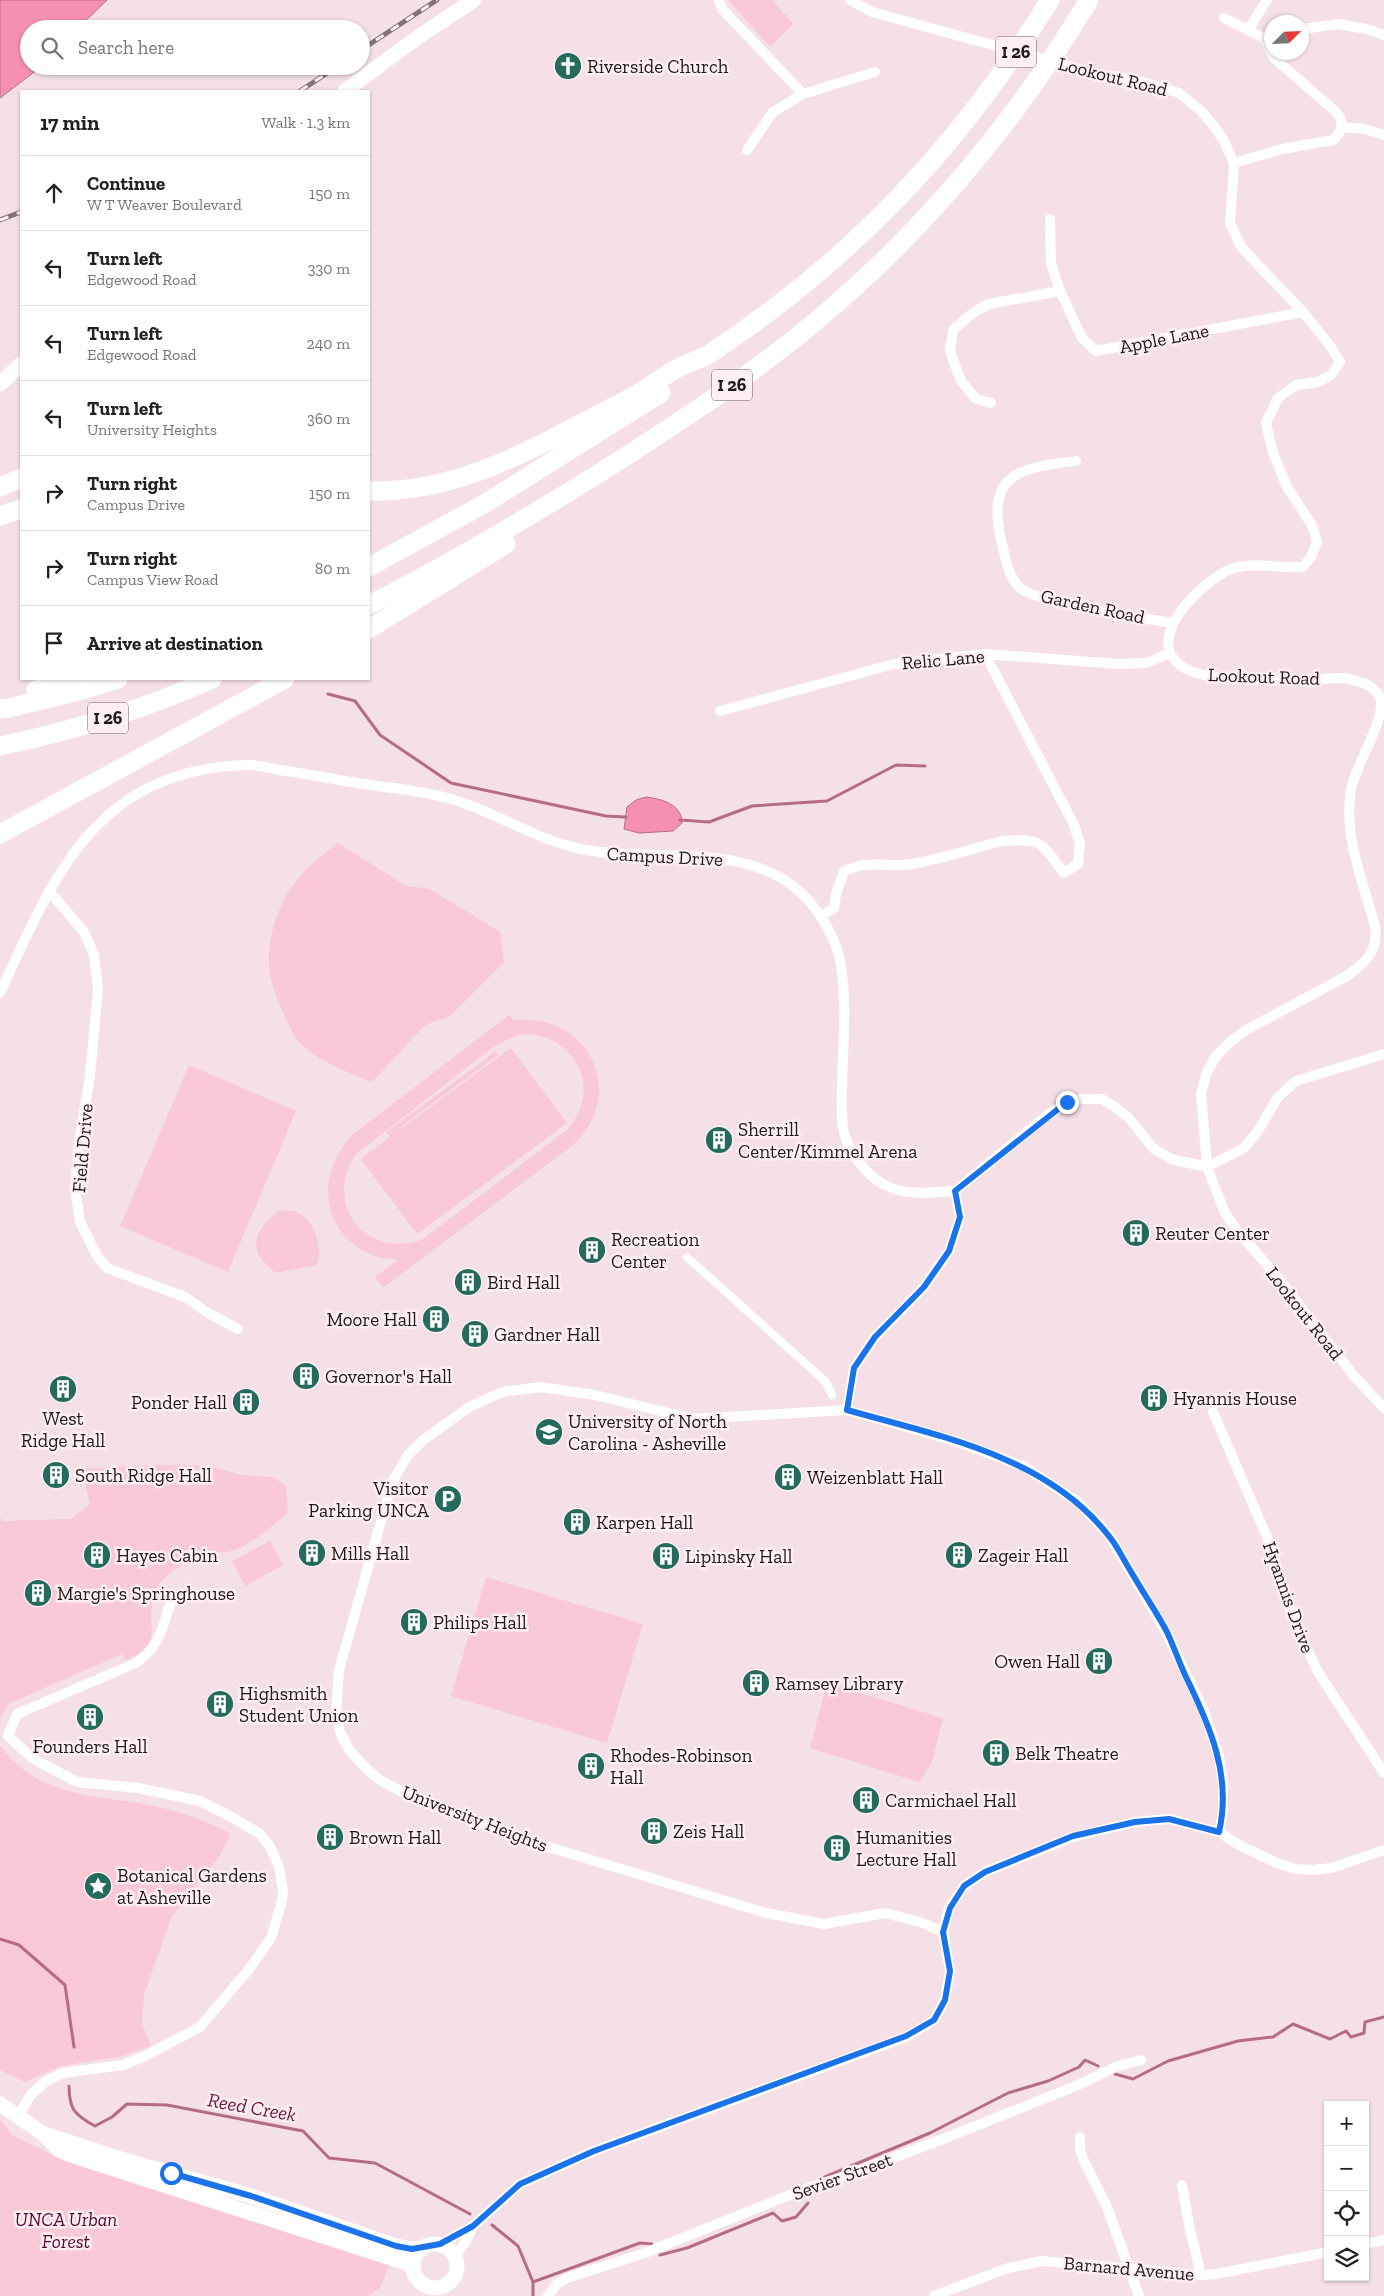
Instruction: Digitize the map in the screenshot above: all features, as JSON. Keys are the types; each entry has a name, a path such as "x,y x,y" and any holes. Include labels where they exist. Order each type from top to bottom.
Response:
{"highway":[{"name":"I 26","path":"370,566 484,504 568,453 693,372 700,366 705,356 787,299 842,254 882,215 937,155 994,84 1050,0"},
{"name":"I 26","path":"370,604 499,534 665,431 777,352 864,279 906,239 1004,127 1033,88 1089,0"},
{"path":"370,491 426,488 493,467 539,446 628,399 685,364 705,356"},
{"path":"370,628 652,451 665,431"},
{"path":"0,487 20,478"},
{"path":"0,516 20,509"},
{"path":"0,702 68,680"},
{"name":"I 26","path":"0,709 87,689 115,680"},
{"name":"I 26","path":"0,746 96,722 210,680"},
{"path":"0,834 283,680"}],"main road":[{"path":"370,73 474,0"},
{"path":"346,90 368,75"},
{"path":"0,384 20,365"},
{"path":"0,2104 42,2133 59,2150 413,2265"},
{"path":"42,2133 121,2159 251,2196 396,2246 412,2249 440,2244 451,2250 455,2256 456,2273 447,2291 429,2288 421,2283 415,2275 413,2265 415,2257 422,2248"}],"street":[{"path":"719,0 722,9 803,94"},
{"name":"Lookout Road","path":"850,0 872,12 1098,74 1137,80 1179,93 1201,111 1224,138 1234,163 1230,224 1242,248 1303,312 1331,347 1340,362 1331,375 1318,382 1296,386 1278,398 1266,423 1273,453 1287,487 1312,525 1317,542 1311,557 1303,567 1252,566 1232,569 1206,585 1181,611 1168,633 1170,653 1177,662 1188,670 1214,678 1344,678 1358,680 1376,691 1382,701 1383,710 1352,786 1349,802 1352,846 1377,935 1373,951 1360,967 1344,978 1246,1030 1230,1042 1216,1056 1207,1072 1201,1094 1207,1167 1225,1213 1236,1229 1280,1279 1354,1376 1384,1408"},
{"path":"1248,30 1267,0"},
{"path":"1224,18 1264,36"},
{"path":"1309,28 1338,24 1366,29 1384,35"},
{"path":"1234,163 1282,149 1333,140 1342,127 1340,118 1335,111 1276,60"},
{"path":"747,150 773,112 803,94 875,72"},
{"path":"1342,127 1365,129 1384,136"},
{"path":"991,404 976,399 961,381 950,351 953,330 974,312 989,304 1060,291 1051,262 1050,220"},
{"name":"Apple Lane","path":"1060,291 1082,338 1096,351 1303,312"},
{"name":"Garden Road","path":"1076,461 1028,468 1013,476 1001,490 997,505 999,532 1006,562 1018,586 1046,600 1173,623"},
{"name":"Relic Lane","path":"720,711 894,664 985,654 1118,664 1146,663 1170,653"},
{"path":"821,916 834,908 844,871 872,863 891,865 912,864 1003,841 1018,840 1036,841 1050,853 1064,873 1078,864 1080,844 1074,825 985,654"},
{"name":"Campus Drive","path":"0,993 49,891 72,854 96,827 133,796 163,781 206,769 250,764 444,797 566,846 608,854 725,859 749,864 787,881 806,897 821,916 834,942 841,965 844,1001 842,1098 844,1136 862,1167 887,1187 910,1193 955,1191"},
{"name":"Field Drive","path":"49,891 84,932 94,955 98,989 90,1076 78,1150 75,1188 80,1222 97,1256 107,1268 185,1297 208,1313 238,1329"},
{"path":"847,1410 854,1368 875,1337 924,1287 949,1251 960,1217 955,1191 1067,1102 1081,1099 1102,1099 1129,1118 1153,1148 1171,1159 1207,1167 1244,1148 1258,1131 1278,1097 1296,1081 1384,1054"},
{"path":"687,1257 826,1382 832,1395"},
{"name":"University Heights","path":"943,1932 920,1922 885,1913 824,1924 766,1913 552,1848 419,1801 380,1780 368,1770 349,1750 340,1732 336,1712 339,1666 392,1482 408,1455 422,1440 469,1407 502,1392 541,1387 595,1395 693,1419 847,1410 955,1441 1023,1466 1078,1502 1109,1535 1166,1632 1211,1731 1219,1756 1223,1784 1223,1811 1219,1832"},
{"name":"Hyannis Drive","path":"1213,1412 1270,1544 1294,1622 1318,1672 1384,1773"},
{"path":"18,2116 30,2096 46,2081 63,2073 123,2065 145,2056 200,2026 250,1968 271,1938 278,1915 282,1891 279,1867 270,1845 260,1834 200,1801 138,1788 76,1782 32,1758 8,1736 17,1714 136,1663 150,1652 160,1636 172,1597"},
{"path":"440,2244 473,2226 520,2184 594,2151 906,2036 934,2020 945,2000 950,1971 943,1932 950,1908 964,1886 985,1872 1073,1836 1135,1822 1169,1819 1219,1832 1245,1848 1295,1869 1331,1868 1384,1850"},
{"name":"Sevier Street","path":"548,2296 557,2284 568,2278 645,2253 805,2189 943,2139 1078,2085 1118,2066 1141,2060"},
{"path":"1080,2137 1080,2150 1083,2159 1104,2198 1139,2296"},
{"path":"1182,2186 1201,2275"},
{"path":"455,2256 466,2241 473,2226"},
{"path":"1369,2243 1384,2240"},
{"name":"Barnard Avenue","path":"934,2296 1008,2268 1042,2261 1201,2275 1252,2268 1324,2253"}],"green space":[{"path":"728,0 775,0 774,2 793,24 770,47"},
{"path":"338,843 406,886 430,889 500,932 504,962 449,1017 425,1025 372,1082 328,1063 311,1053 300,1043 281,1008 270,975 269,951 271,938 283,901 305,870"},
{"path":"509,1015 514,1020 541,1021 564,1030 581,1044 593,1062 599,1083 597,1106 587,1128 569,1148 383,1288 375,1277 398,1260 371,1255 352,1243 340,1230 332,1215 328,1199 329,1182 333,1166 341,1150 352,1135","holes":["530,1034 547,1038 561,1046 572,1056 580,1069 583,1083 583,1099 578,1114 568,1129 423,1239 402,1244 384,1242 368,1235 355,1224 347,1209 344,1191 347,1173 356,1154 496,1045 518,1035"]},
{"path":"511,1048 567,1123 417,1234 361,1159 390,1137 386,1132 483,1061 495,1050 498,1055 402,1126"},
{"path":"189,1065 296,1111 228,1272 120,1226"},
{"path":"280,1210 297,1212 309,1222 318,1243 319,1258 317,1265 275,1273 260,1257 257,1248 258,1235 265,1224"},
{"path":"148,1465 203,1465 243,1475 272,1477 286,1485 288,1513 242,1547 232,1551 201,1556 180,1565 169,1574 157,1588 153,1600 151,1611 152,1636 150,1642 138,1654 125,1660 122,1654 8,1704 0,1719 0,1518 3,1521 71,1519 90,1504 82,1469"},
{"path":"270,1541 283,1565 245,1586 232,1561"},
{"path":"486,1577 643,1624 607,1743 451,1696"},
{"path":"827,1683 943,1718 932,1762 919,1782 810,1748"},
{"name":"Botanical Gardens at Asheville","path":"0,1745 14,1762 30,1774 65,1790 178,1812 200,1819 231,1834 219,1857 172,1916 144,1994 142,2024 151,2046 119,2057 61,2066 25,2082 0,2070"},
{"name":"UNCA Urban Forest","path":"0,2119 12,2135 65,2161 218,2202 390,2263 380,2288 368,2296 0,2296"}],"shaded area":[{"path":"0,0 107,0 86,20 20,20 20,75 30,75 0,98"},
{"path":"646,797 664,801 675,807 682,823 673,831 639,833 624,829 627,807 636,800"}],"waterway":[{"path":"328,694 355,701 380,735 451,783 606,816 626,817"},
{"path":"680,820 709,822 752,806 827,801 896,765 925,766"},
{"name":"Reed Creek","path":"0,1939 19,1945 65,1985 74,2047"},
{"path":"1115,2074 1133,2079 1168,2061 1238,2041 1273,2037 1293,2024 1330,2039 1346,2031 1351,2037 1364,2033 1365,2022 1384,2017"},
{"path":"820,2179 930,2133 1008,2093 1048,2081 1079,2067 1085,2060 1098,2066"},
{"name":"Reed Creek","path":"69,2086 70,2101 74,2111 95,2126 112,2117 127,2104 167,2105 303,2131 329,2158 375,2163 470,2214"},
{"path":"660,2255 687,2248 773,2213 782,2221 796,2217 808,2203"},
{"name":"Reed Creek","path":"492,2225 518,2246 533,2282 533,2296"},
{"path":"533,2282 640,2243 652,2244"}],"railway":[{"path":"370,44 437,0"},
{"path":"302,90 324,75"},
{"path":"0,220 20,212"}],"place":[{"name":"Riverside Church","path":"568,66"},
{"name":"Sherrill Center/Kimmel Arena","path":"719,1140"},
{"name":"Reuter Center","path":"1136,1233"},
{"name":"Recreation Center","path":"592,1250"},
{"name":"Bird Hall","path":"468,1282"},
{"name":"Moore Hall","path":"436,1319"},
{"name":"Gardner Hall","path":"475,1334"},
{"name":"Governor's Hall","path":"306,1376"},
{"name":"West Ridge Hall","path":"63,1389"},
{"name":"Hyannis House","path":"1154,1398"},
{"name":"Ponder Hall","path":"246,1402"},
{"name":"University of North Carolina - Asheville","path":"549,1432"},
{"name":"South Ridge Hall","path":"56,1475"},
{"name":"Weizenblatt Hall","path":"788,1477"},
{"name":"Visitor Parking UNCA","path":"448,1499"},
{"name":"Karpen Hall","path":"577,1522"},
{"name":"Mills Hall","path":"312,1553"},
{"name":"Hayes Cabin","path":"97,1555"},
{"name":"Zageir Hall","path":"959,1555"},
{"name":"Lipinsky Hall","path":"666,1556"},
{"name":"Margie's Springhouse","path":"38,1593"},
{"name":"Philips Hall","path":"414,1622"},
{"name":"Owen Hall","path":"1099,1661"},
{"name":"Ramsey Library","path":"756,1683"},
{"name":"Highsmith Student Union","path":"220,1704"},
{"name":"Founders Hall","path":"90,1717"},
{"name":"Belk Theatre","path":"996,1753"},
{"name":"Rhodes-Robinson Hall","path":"591,1766"},
{"name":"Carmichael Hall","path":"866,1800"},
{"name":"Zeis Hall","path":"654,1831"},
{"name":"Brown Hall","path":"330,1837"},
{"name":"Humanities Lecture Hall","path":"837,1848"},
{"name":"Botanical Gardens at Asheville","path":"98,1886"}],"route":[{"path":"171,2173 251,2196 396,2246 412,2249 440,2244 473,2226 520,2184 594,2151 906,2036 934,2020 945,2000 950,1971 943,1932 950,1908 964,1886 985,1872 1073,1836 1135,1822 1169,1819 1219,1832 1223,1811 1223,1784 1219,1756 1211,1731 1166,1632 1109,1535 1078,1502 1023,1466 955,1441 847,1410 854,1368 875,1337 924,1287 949,1251 960,1217 955,1191 1030,1129 1067,1102"}]}
